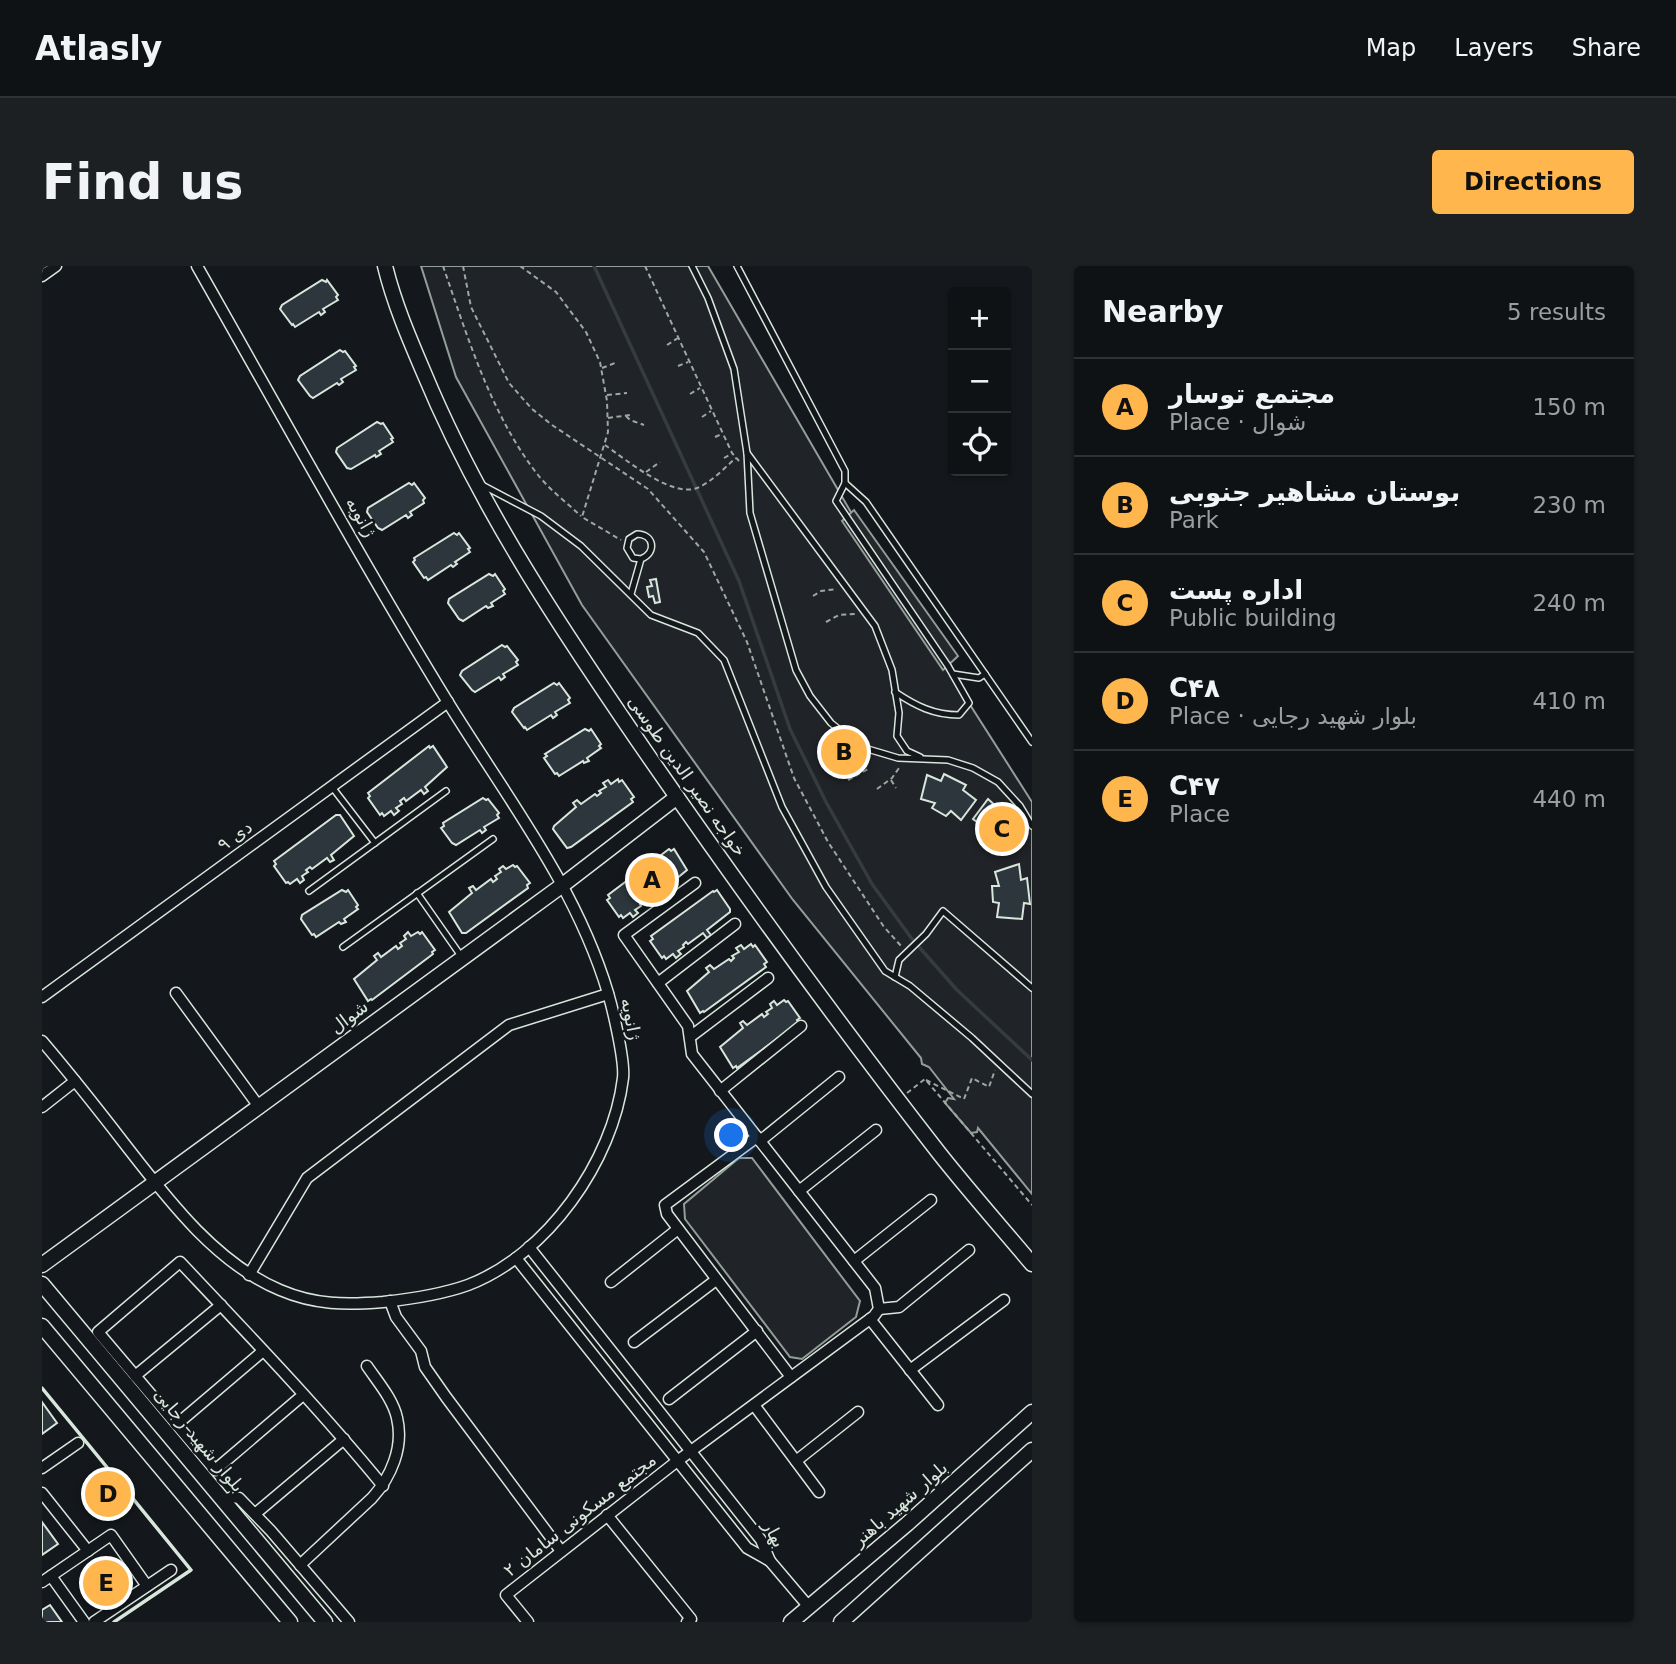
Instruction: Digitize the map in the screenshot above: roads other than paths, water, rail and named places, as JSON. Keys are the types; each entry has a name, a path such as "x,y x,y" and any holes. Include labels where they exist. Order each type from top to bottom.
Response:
{"street":[{"name":"ژانویه","path":"42,1041 179,1211 249,1275 282,1291 315,1302 347,1305 422,1298 470,1284 516,1258 554,1221 589,1178 612,1126 624,1074 608,994 564,884 448,702 197,266"},
{"name":"خواجه نصیر الدین طوسی","path":"384,266 394,301 444,422 473,481 580,657 820,995 940,1154 1032,1264"},
{"path":"42,276 54,267"},
{"name":"۹ دی","path":"42,997 448,702"},
{"name":"شوال","path":"42,1265 564,884 677,797"},
{"path":"695,883 624,935 688,1026 692,1054 875,1289 879,1309 899,1307 970,1250"},
{"path":"658,983 735,924"},
{"path":"690,1037 768,978"},
{"path":"176,993 260,1108"},
{"path":"249,1275 307,1178 509,1025 608,994"},
{"path":"720,1091 801,1026"},
{"path":"791,1377 667,1214 665,1205 839,1077"},
{"path":"42,1107 75,1081"},
{"path":"799,1191 876,1130"},
{"path":"854,1261 931,1200"},
{"path":"611,1282 678,1229"},
{"name":"بهار","path":"529,1247 761,1540 770,1562"},
{"name":"بهار","path":"516,1258 747,1548 770,1562"},
{"path":"303,1395 215,1470 97,1332 180,1262 344,1439 383,1486"},
{"path":"634,1342 716,1280"},
{"name":"بلوار شهید رجایی","path":"42,1284 325,1622"},
{"path":"910,1370 1004,1300"},
{"path":"390,1301 396,1317 421,1351 425,1367 446,1398 561,1551"},
{"path":"135,1376 220,1305"},
{"name":"مجتمع مسکونی سامان ۲","path":"528,1622 506,1595 676,1462 870,1319 879,1309"},
{"path":"870,1319 937,1405"},
{"path":"42,1326 290,1622"},
{"path":"669,1399 757,1331"},
{"path":"176,1425 263,1351"},
{"path":"300,1565 383,1486 393,1468 398,1443 397,1417 367,1366"},
{"path":"754,1405 820,1492"},
{"path":"796,1461 858,1412"},
{"name":"بلوار شهید باهنر","path":"791,1622 907,1524 1032,1412"},
{"path":"255,1514 344,1439"},
{"path":"42,1468 78,1443"},
{"path":"841,1622 1032,1450"},
{"path":"42,1493 88,1551"},
{"path":"224,1500 239,1498 349,1622"},
{"path":"607,1515 691,1619 687,1622"},
{"path":"84,1622 47,1579 111,1535 147,1586"},
{"path":"770,1562 809,1607"},
{"path":"94,1622 171,1570"}],"lane":[{"path":"692,266 708,298 734,369 747,453 750,513 796,670 810,696 831,723 861,747 898,758 948,760 973,768 998,782 1020,806 1032,826"},
{"path":"737,266 845,471 845,483 836,501 953,674 969,703 959,715 939,715 911,703 895,692"},
{"path":"747,453 875,626 892,670 898,713 897,736 907,751 922,759"},
{"path":"473,481 541,516 581,546 651,615 698,633 724,660 782,807 825,887 884,971 910,986 998,1061 1032,1094"},
{"path":"845,483 866,502 1032,742"},
{"path":"631,594 641,559 651,551 650,538 636,534 627,544 630,555 641,559"},
{"path":"953,674 979,678 985,674"},
{"path":"332,787 375,843"},
{"path":"309,891 446,792"},
{"path":"343,947 493,839"},
{"path":"417,893 462,957"},
{"path":"895,977 899,960 926,934 943,911 1032,988"}],"waterway":[{"path":"594,266 739,581 790,729 826,802 872,884 912,939 957,990 1032,1060"}],"place":[{"name":"بوستان مشاهیر جنوبی","path":"844,752"},
{"name":"اداره پست","path":"1002,829"},
{"name":"مجتمع توسار","path":"652,880"},
{"name":"C۴۸","path":"108,1494"},
{"name":"C۴۷","path":"106,1583"}]}
